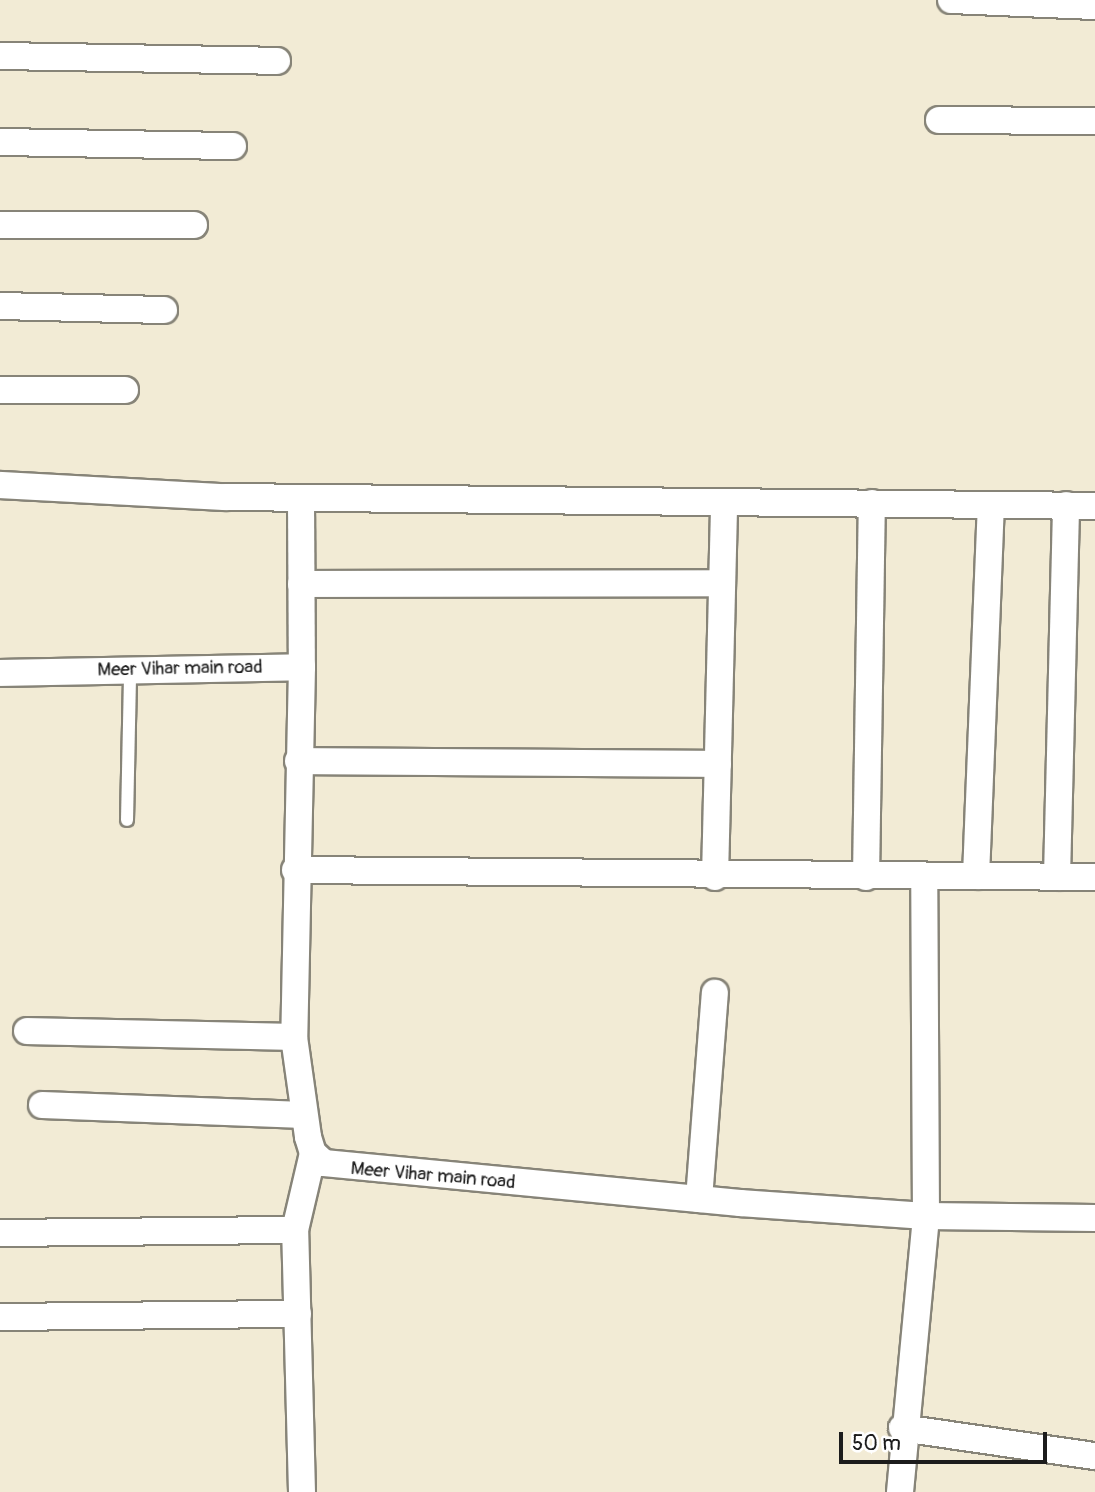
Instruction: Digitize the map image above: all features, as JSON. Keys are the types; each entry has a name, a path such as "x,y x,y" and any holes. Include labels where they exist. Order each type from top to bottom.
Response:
{"street":[{"path":"951,0 1095,6"},
{"path":"0,56 277,61"},
{"path":"939,120 1095,121"},
{"path":"0,142 233,146"},
{"path":"0,225 194,225"},
{"path":"0,306 164,310"},
{"path":"0,390 125,390"},
{"path":"0,485 301,498 1095,506"},
{"path":"301,498 302,667 295,870 294,1037 304,1115 313,1153 295,1230 302,1492"},
{"path":"715,877 724,502"},
{"path":"866,877 872,503"},
{"path":"976,876 991,505"},
{"path":"1058,877 1066,505"},
{"path":"301,584 722,583"},
{"name":"Meer Vihar main road","path":"0,673 302,667"},
{"path":"298,761 718,764"},
{"path":"295,870 715,877 1095,877"},
{"path":"900,1492 902,1428 926,1216 924,877"},
{"path":"699,1199 715,993"},
{"path":"27,1031 294,1037"},
{"path":"42,1105 304,1115"},
{"name":"Meer Vihar main road","path":"313,1153 324,1163 342,1168 699,1199 926,1216 1095,1219"},
{"path":"0,1233 295,1230"},
{"path":"1,1317 299,1314"},
{"path":"902,1428 1095,1456"}],"lane":[{"path":"127,820 130,671"}]}
